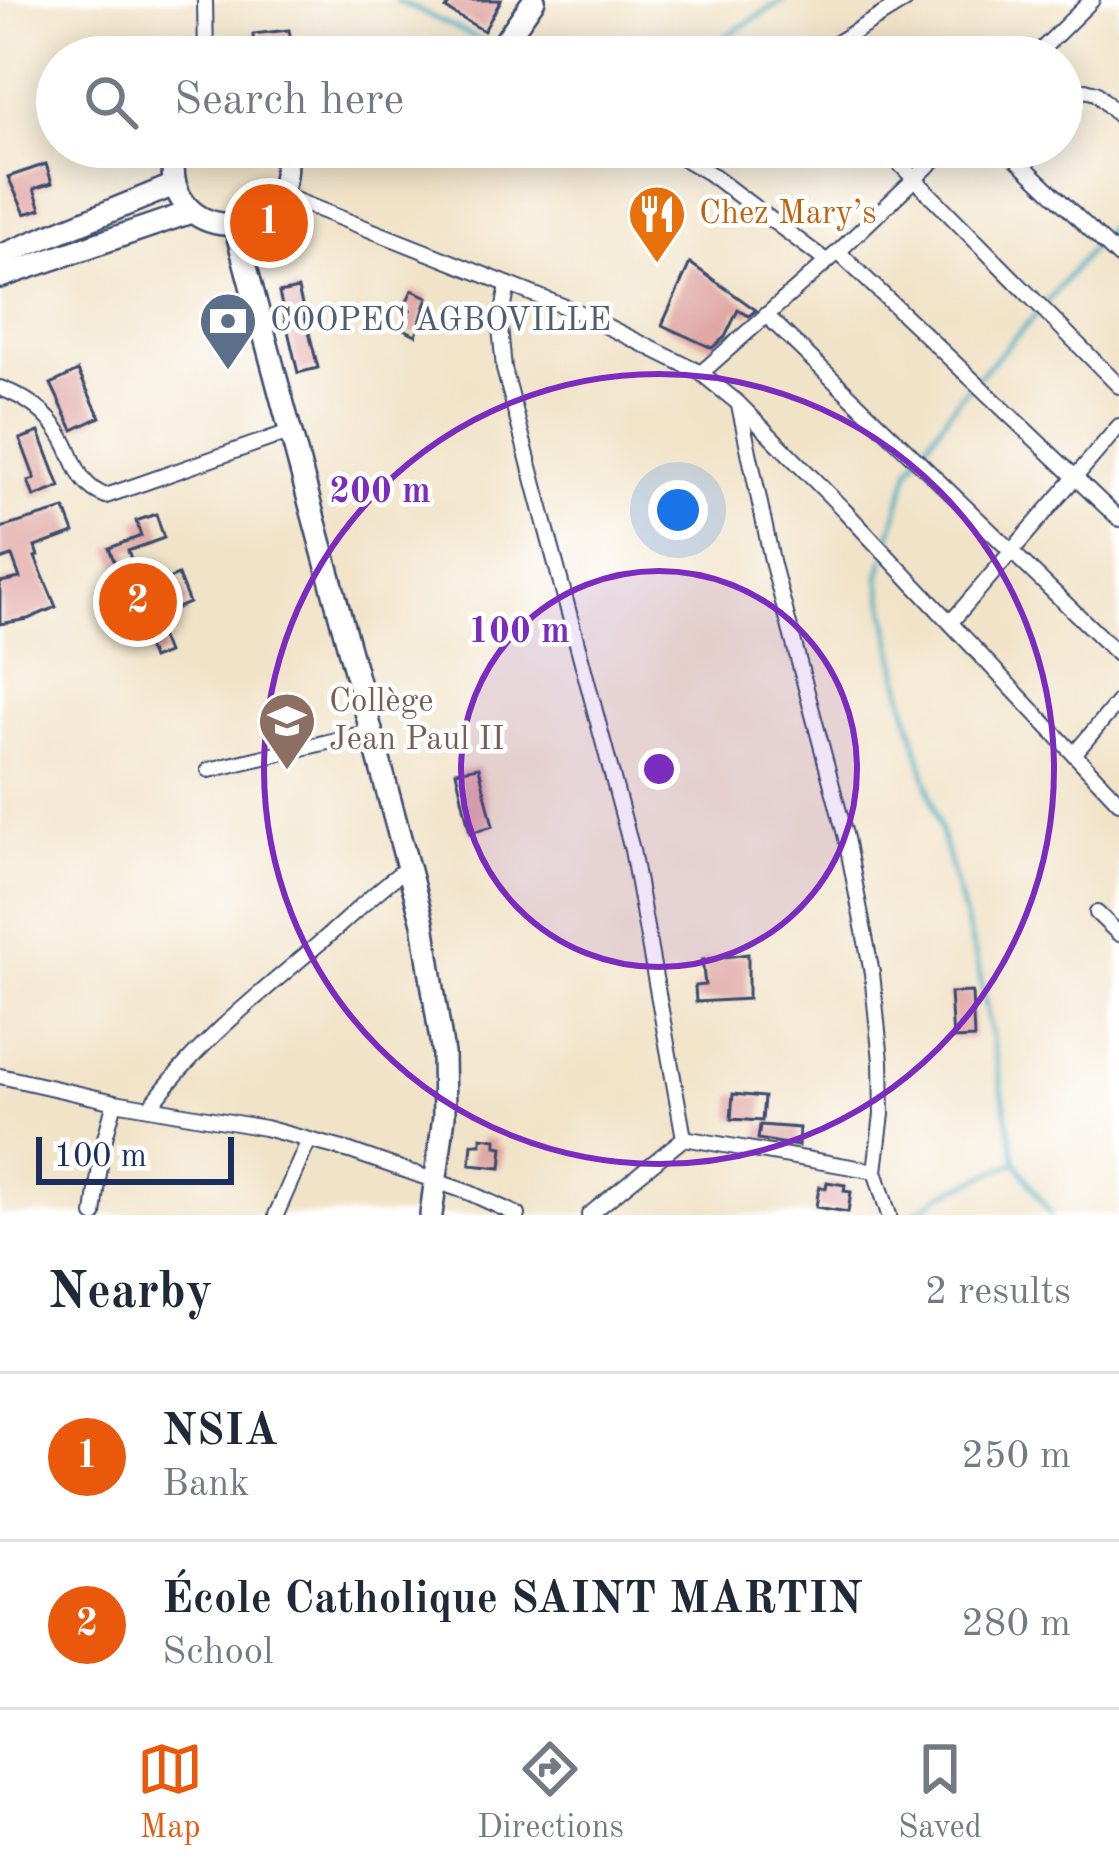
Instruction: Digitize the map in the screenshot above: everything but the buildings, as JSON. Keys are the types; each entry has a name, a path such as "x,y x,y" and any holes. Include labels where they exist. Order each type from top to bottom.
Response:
{"main road":[{"path":"508,36 533,0"},
{"path":"172,168 174,185 191,212 204,220 235,226 262,216 282,195 288,168"},
{"path":"0,256 174,185"},
{"path":"0,277 191,212"},
{"path":"235,226 374,731 437,996 444,1116 430,1215"}],"street":[{"path":"205,0 206,36"},
{"path":"848,36 906,0"},
{"path":"1055,36 1092,0"},
{"path":"1083,91 1096,93 1119,116"},
{"path":"700,168 832,256 1119,519"},
{"path":"902,168 1119,386"},
{"path":"701,373 928,168"},
{"path":"1026,168 1119,257"},
{"path":"282,195 596,320 701,373 738,403 1119,802"},
{"path":"508,285 500,327 504,368 632,850 684,1138"},
{"path":"766,315 1119,655"},
{"path":"0,388 46,415 87,485 106,496 292,430"},
{"path":"738,403 768,543 846,838 872,973 882,1114 874,1172 889,1215"},
{"path":"951,622 1119,426"},
{"path":"1074,754 1119,701"},
{"path":"209,770 374,731"},
{"path":"150,1107 179,1066 213,1033 407,868"},
{"path":"1097,913 1119,934"},
{"path":"0,1076 309,1140 438,1182 518,1215"},
{"path":"94,1215 102,1150 115,1102"},
{"path":"590,1215 684,1138 874,1172"},
{"path":"276,1215 309,1140"}],"waterway":[{"path":"396,0 473,36"},
{"path":"727,36 784,0"},
{"path":"887,547 910,468 961,395 1119,215"},
{"path":"884,558 879,577 903,696 978,965 1016,1162 941,1195 912,1215"},
{"path":"1016,1162 1051,1215"}],"place":[{"name":"NSIA","path":"269,223"},
{"name":"Chez Mary’s","path":"657,265"},
{"name":"COOPEC AGBOVILLE","path":"228,372"},
{"name":"École Catholique SAINT MARTIN","path":"138,602"},
{"name":"Collège Jean Paul II","path":"287,772"}]}
